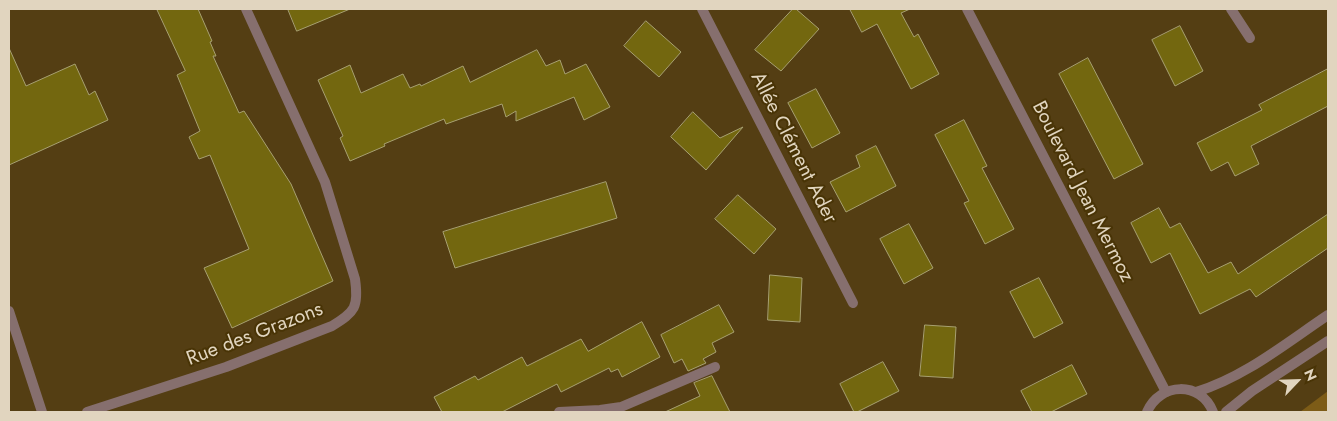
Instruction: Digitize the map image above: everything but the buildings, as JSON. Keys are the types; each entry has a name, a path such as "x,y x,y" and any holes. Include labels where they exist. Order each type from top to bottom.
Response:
{"street":[{"name":"Rue des Grazons","path":"87,412 226,368 332,326 347,316 356,304 355,279 325,182 246,9"},
{"name":"Allée Clément Ader","path":"702,9 853,303"},
{"name":"Boulevard Jean Mermoz","path":"967,9 1166,392"},
{"path":"1231,9 1250,38"},
{"path":"9,311 42,412"},
{"path":"1196,392 1215,386 1241,373 1328,315"},
{"path":"1226,412 1252,391 1328,340"},
{"path":"559,412 621,407 715,367"},
{"path":"1147,412 1157,397 1176,389 1196,392 1205,398 1213,412"}],"shaded area":[{"path":"1328,391 1328,412 1300,412"}]}
